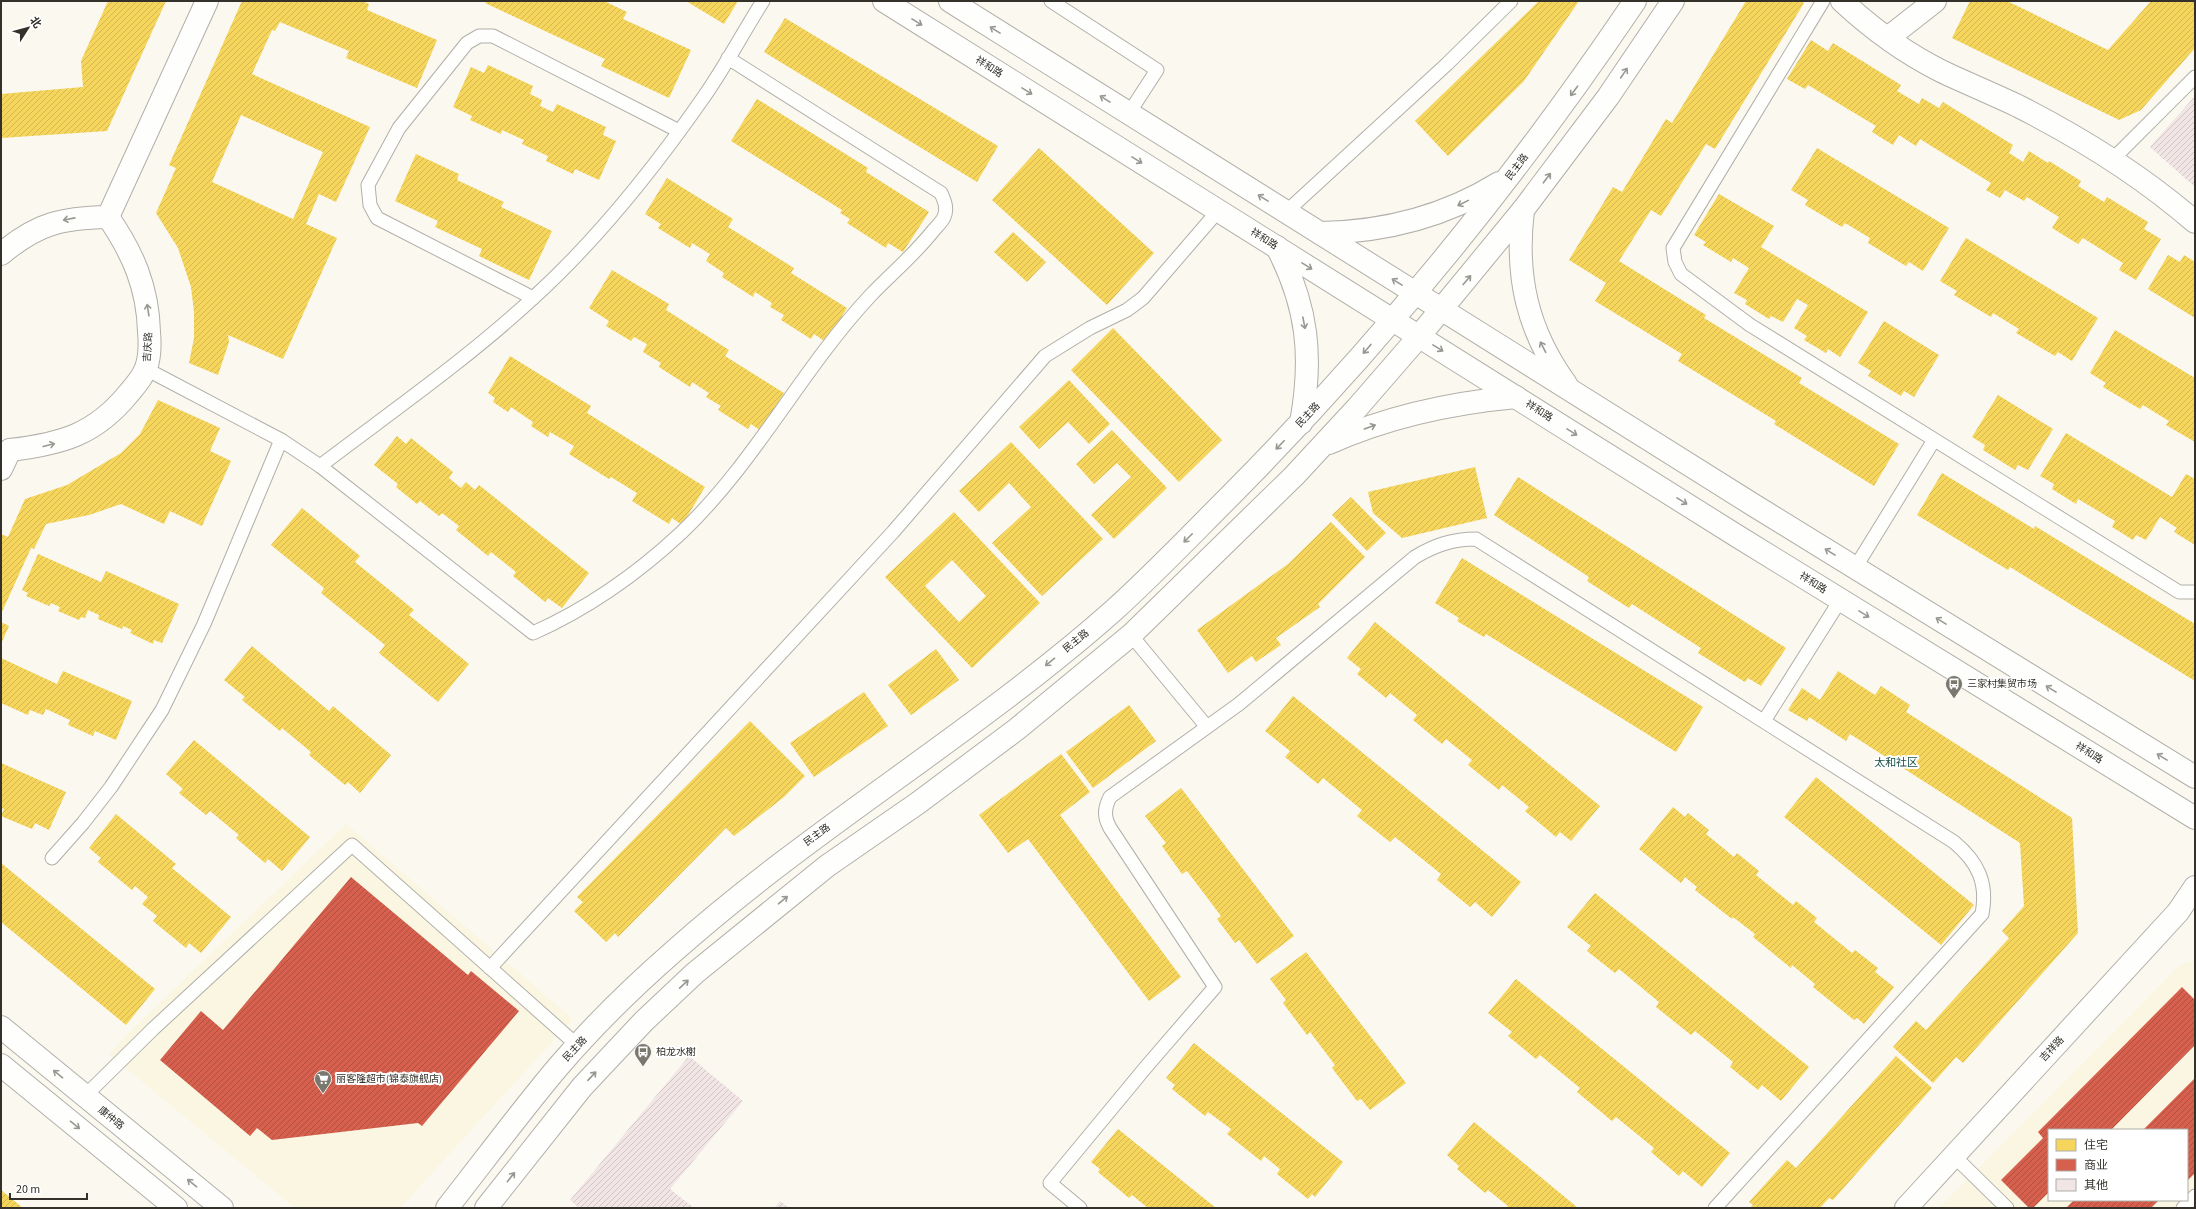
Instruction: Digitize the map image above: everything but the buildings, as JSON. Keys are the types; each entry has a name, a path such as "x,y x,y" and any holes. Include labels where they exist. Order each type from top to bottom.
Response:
{"main road":[{"path":"1,254 17,240 55,222 76,218 108,217 207,1"},
{"name":"祥和路","path":"884,1 1841,600 2195,818"},
{"path":"950,1 1855,568 2195,778"},
{"name":"民主路","path":"447,1208 558,1067 622,999 674,950 768,872 998,704 1111,612 1160,566 1301,423 1393,320 1509,177 1582,79 1635,1"},
{"path":"486,1208 582,1087 644,1022 695,973 821,870 918,803 1017,729 1132,635 1181,588 1321,447 1442,310 1523,210 1608,97 1673,1"},
{"path":"1842,1 1877,30 1940,70 2030,113 2112,160 2174,204 2195,222"},
{"path":"1889,38 1935,1"},
{"path":"1320,233 1376,229 1431,216 1484,193 1509,177"},
{"path":"1523,210 1520,238 1520,266 1524,293 1532,320 1542,345 1572,391"},
{"name":"吉庆路","path":"4,452 46,446 82,433 112,411 137,384 146,369 150,342 149,316 144,290 136,264 124,240 108,217"},
{"path":"1276,247 1296,289 1306,334 1308,364 1306,394 1301,423"},
{"path":"1321,447 1379,423 1409,414 1444,406 1516,397"},
{"name":"吉祥路","path":"1906,1208 2178,912 2195,888"},
{"name":"康仲路","path":"1,1028 222,1208"},
{"path":"1,1065 176,1208"}],"lane":[{"path":"320,466 492,335 534,298 600,228 636,187 702,100 763,1"},
{"path":"1051,1 1157,70 1129,113"},
{"path":"1286,212 1442,69 1511,1"},
{"path":"1823,1 1673,248 1674,262 1682,274 1750,325 2179,592 2195,592"},
{"path":"534,298 377,218 370,205 368,185 399,128 467,43 479,36 493,36 679,131"},
{"path":"146,369 281,440 320,466 533,633 568,617 615,589 638,572 682,532 713,500 742,465 843,327 871,295 919,249 944,216 946,205 941,193 728,58"},
{"path":"2112,160 2195,77"},
{"path":"490,968 893,532 1045,356 1090,328 1127,310 1142,298 1218,211"},
{"path":"52,858 83,823 111,787 162,710 204,624 281,440"},
{"path":"1855,568 1934,440"},
{"path":"1080,1208 1050,1183 1146,1067 1215,987 1110,828 1106,821 1106,804 1115,792 1239,704 1416,557 1444,542 1476,539 1954,842 1975,863 1981,876 1985,901 1982,914 1715,1208"},
{"path":"1764,722 1841,600"},
{"path":"1132,635 1207,727"},
{"path":"85,1096 153,1029 352,845 578,1046"},
{"path":"1954,1156 2007,1208"},
{"path":"2183,1208 2195,1196"}],"shaded area":[{"path":"346,824 573,1019 400,1208 295,1208 109,1054 126,1035"},
{"path":"2195,961 2195,1208 1939,1208 2180,965"}],"place":[{"name":"三家村集贸市场","path":"1954,699"},
{"name":"柏龙水榭","path":"643,1067"},
{"name":"丽客隆超市(锦泰旗舰店)","path":"323,1094"}],"district":[{"name":"太和社区","path":"1896,762"}]}
